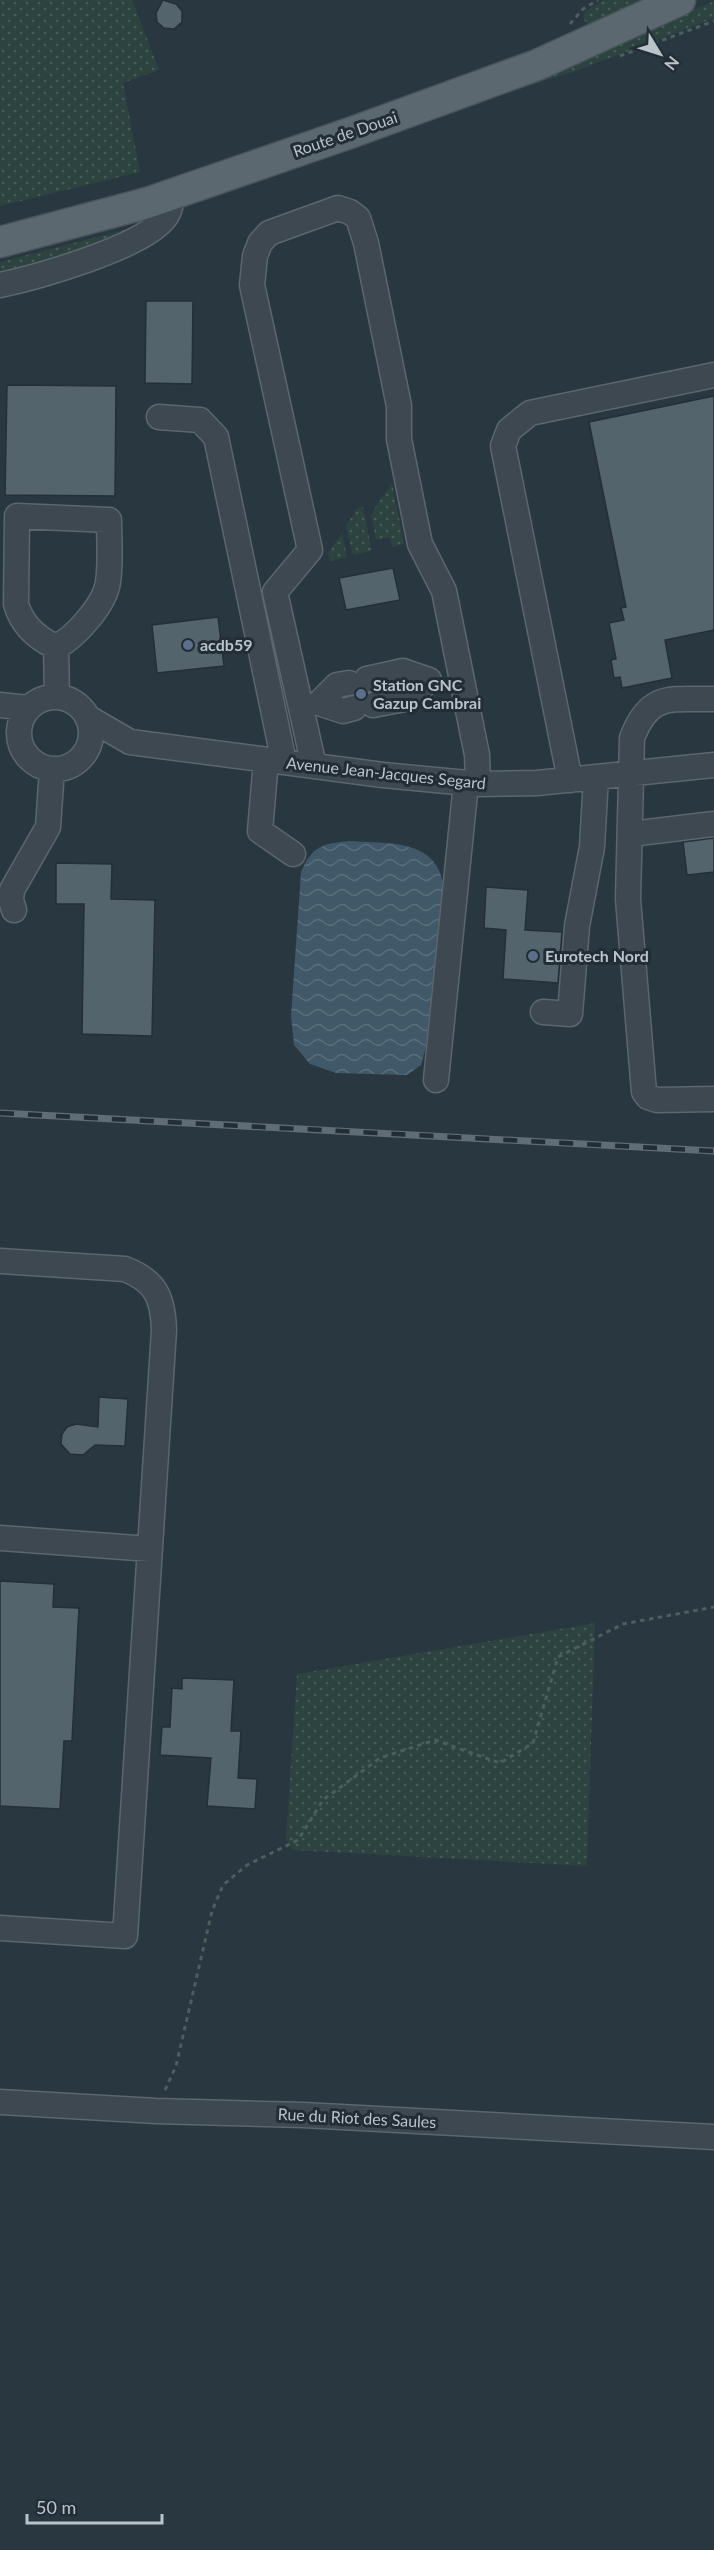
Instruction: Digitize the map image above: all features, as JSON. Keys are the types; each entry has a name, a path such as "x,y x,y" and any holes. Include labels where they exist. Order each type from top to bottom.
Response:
{"main road":[{"name":"Route de Douai","path":"0,242 101,217 173,194 537,65 680,0"}],"street":[{"path":"0,285 81,262 145,234 157,226 168,214 173,194"},
{"path":"314,766 309,705 275,592 310,550 252,285 252,271 260,243 269,233 338,208 358,218 366,243 399,406 399,439 420,544 444,591 477,755 436,1080"},
{"path":"570,780 503,446 509,430 530,413 714,375"},
{"path":"159,417 200,420 216,437 275,761 260,831 293,854"},
{"path":"17,516 109,520 108,584 104,596 76,633 56,647 26,626 19,615 16,604 17,516"},
{"path":"56,647 57,697"},
{"path":"309,705 343,711 361,694 429,680 462,676"},
{"path":"57,697 73,702 87,717 90,738 81,757 68,766 52,769 28,758 20,744 9,733 28,708 42,699 57,697"},
{"path":"714,699 669,699 659,702 644,713 632,738 633,774 628,899 644,1092 648,1097 657,1100 714,1100"},
{"path":"0,705 28,708"},
{"name":"Avenue Jean-Jacques Segard","path":"87,717 130,742 472,784 570,780 714,765"},
{"name":"Avenue Jean-Jacques Segard","path":"81,757 130,742"},
{"path":"14,910 11,900 12,890 48,827 52,769"},
{"path":"543,1012 570,1014 577,926 592,847 596,777"},
{"path":"631,834 714,824"},
{"path":"0,1261 125,1269 140,1274 157,1293 164,1311 125,1936 0,1928"},
{"path":"0,1538 150,1549"},
{"name":"Rue du Riot des Saules","path":"0,2102 714,2137"}],"path":[{"path":"156,2111 176,2066 212,1911 223,1885 247,1865 298,1840 322,1800 380,1758 435,1740 500,1763 533,1743 558,1657 623,1624 714,1607"}],"green space":[{"path":"0,0 132,0 159,70 123,83 140,172 0,206"},
{"path":"604,0 651,0 589,26 584,20 584,12"},
{"path":"714,1 714,18 576,71 485,99 205,199 209,194 629,36"},
{"path":"143,225 124,236 0,276 0,262"},
{"path":"392,483 404,544 392,547 390,537 376,540 371,514"},
{"path":"363,507 372,551 353,555 346,526 357,509"},
{"path":"342,533 347,557 330,561 328,553"},
{"path":"595,1623 587,1866 292,1850 286,1838 297,1674"}],"water":[{"path":"350,841 407,846 420,851 438,868 443,883 426,1047 421,1065 407,1075 336,1073 310,1064 294,1045 291,1016 301,872 314,851 332,843"}],"building":[{"path":"163,0 176,4 182,11 182,22 174,29 164,28 157,22 156,13"},
{"path":"146,301 193,301 192,384 145,383"},
{"path":"7,385 116,386 115,496 5,495"},
{"path":"714,396 714,630 665,640 672,678 622,688 620,677 614,678 611,660 616,659 609,623 624,620 621,608 626,607 589,422"},
{"path":"393,568 400,600 346,610 339,578"},
{"name":"acdb59","path":"218,617 224,666 157,673 152,625"},
{"path":"714,838 714,872 687,875 683,842"},
{"path":"56,863 112,864 111,899 155,900 152,1036 82,1034 84,904 56,904"},
{"name":"Eurotech Nord","path":"486,887 528,890 525,930 562,932 558,983 503,979 506,930 484,928"},
{"path":"99,1397 128,1399 125,1446 95,1445 83,1455 70,1454 61,1444 62,1434 67,1427 76,1424 98,1427"},
{"path":"0,1581 54,1584 53,1607 79,1608 72,1741 64,1741 60,1809 0,1806"},
{"path":"182,1678 234,1680 231,1731 241,1731 238,1778 257,1779 255,1809 207,1806 211,1758 160,1755 162,1727 170,1727 172,1688 182,1689"}],"tunnel":[{"path":"351,696 370,692"}],"railway":[{"path":"0,1113 714,1151"}],"place":[{"name":"acdb59","path":"188,645"},
{"name":"Station GNC Gazup Cambrai","path":"361,694"},
{"name":"Eurotech Nord","path":"533,956"}]}
